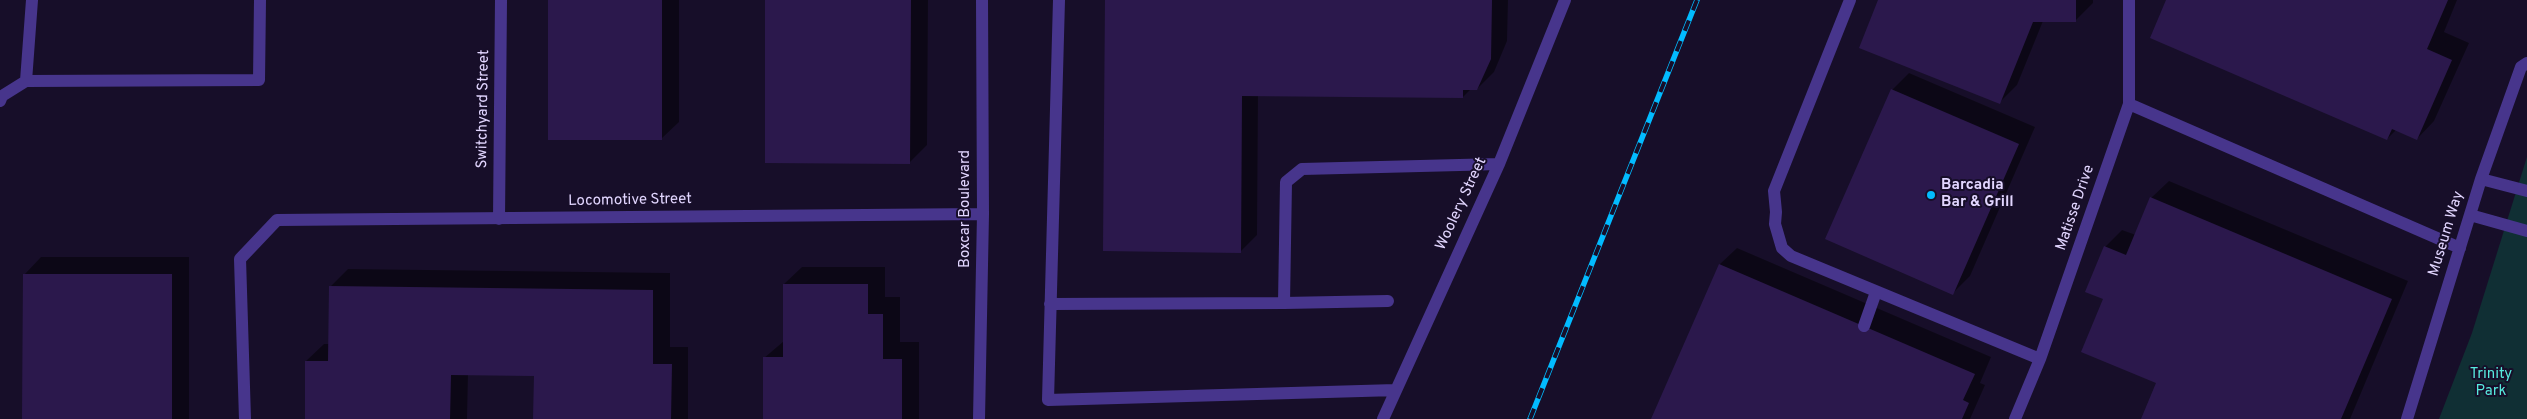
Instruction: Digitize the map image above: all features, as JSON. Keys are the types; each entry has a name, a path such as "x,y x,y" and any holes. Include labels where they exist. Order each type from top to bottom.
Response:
{"street":[{"path":"26,81 32,0"},
{"path":"0,101 2,96 26,81 259,80 260,0"},
{"name":"Switchyard Street","path":"499,218 501,0"},
{"name":"Boxcar Boulevard","path":"980,419 983,214 982,0"},
{"path":"1059,0 1048,400 1396,390"},
{"name":"Woolery Street","path":"1383,419 1499,164 1565,0"},
{"path":"1850,0 1774,191 1776,212 1774,224 1782,248 1791,256 2040,359"},
{"name":"Matisse Drive","path":"2015,419 2040,359 2130,104 2129,0"},
{"name":"Museum Way","path":"2407,419 2481,179 2521,67 2527,63"},
{"path":"2130,104 2460,248"},
{"path":"1284,302 1286,182 1302,169 1499,164"},
{"path":"2481,179 2527,191"},
{"name":"Locomotive Street","path":"245,419 240,259 277,220 983,214"},
{"path":"2470,215 2527,230"},
{"path":"1864,326 1876,292"},
{"path":"1050,304 1388,301"}],"green space":[{"name":"Trinity Park","path":"2527,157 2527,419 2439,419 2472,333"}],"building":[{"path":"548,0 662,0 662,140 548,140"},
{"path":"765,0 911,0 910,164 765,163"},
{"path":"1105,0 1492,0 1491,59 1477,90 1463,90 1463,98 1242,96 1241,253 1103,251"},
{"path":"1878,0 2076,0 2076,22 2033,22 2000,104 1859,48"},
{"path":"2166,0 2448,0 2427,49 2452,60 2417,140 2392,129 2387,140 2150,38"},
{"path":"1891,89 2019,144 1953,295 1825,239"},
{"path":"2150,197 2392,299 2341,419 2141,419 2156,383 2081,352 2103,299 2085,292 2104,246 2126,255"},
{"path":"1719,264 1975,374 1963,400 1969,403 1962,419 1651,419"},
{"path":"23,274 172,274 172,419 22,419"},
{"path":"783,284 868,284 868,314 883,314 883,359 902,359 902,419 763,419 763,357 783,357"},
{"path":"329,286 653,290 653,364 672,364 671,419 533,419 534,376 451,375 450,419 305,419 305,361 328,361"}],"railway":[{"path":"1530,419 1697,0"}],"place":[{"name":"Barcadia Bar & Grill","path":"1931,195"}]}
